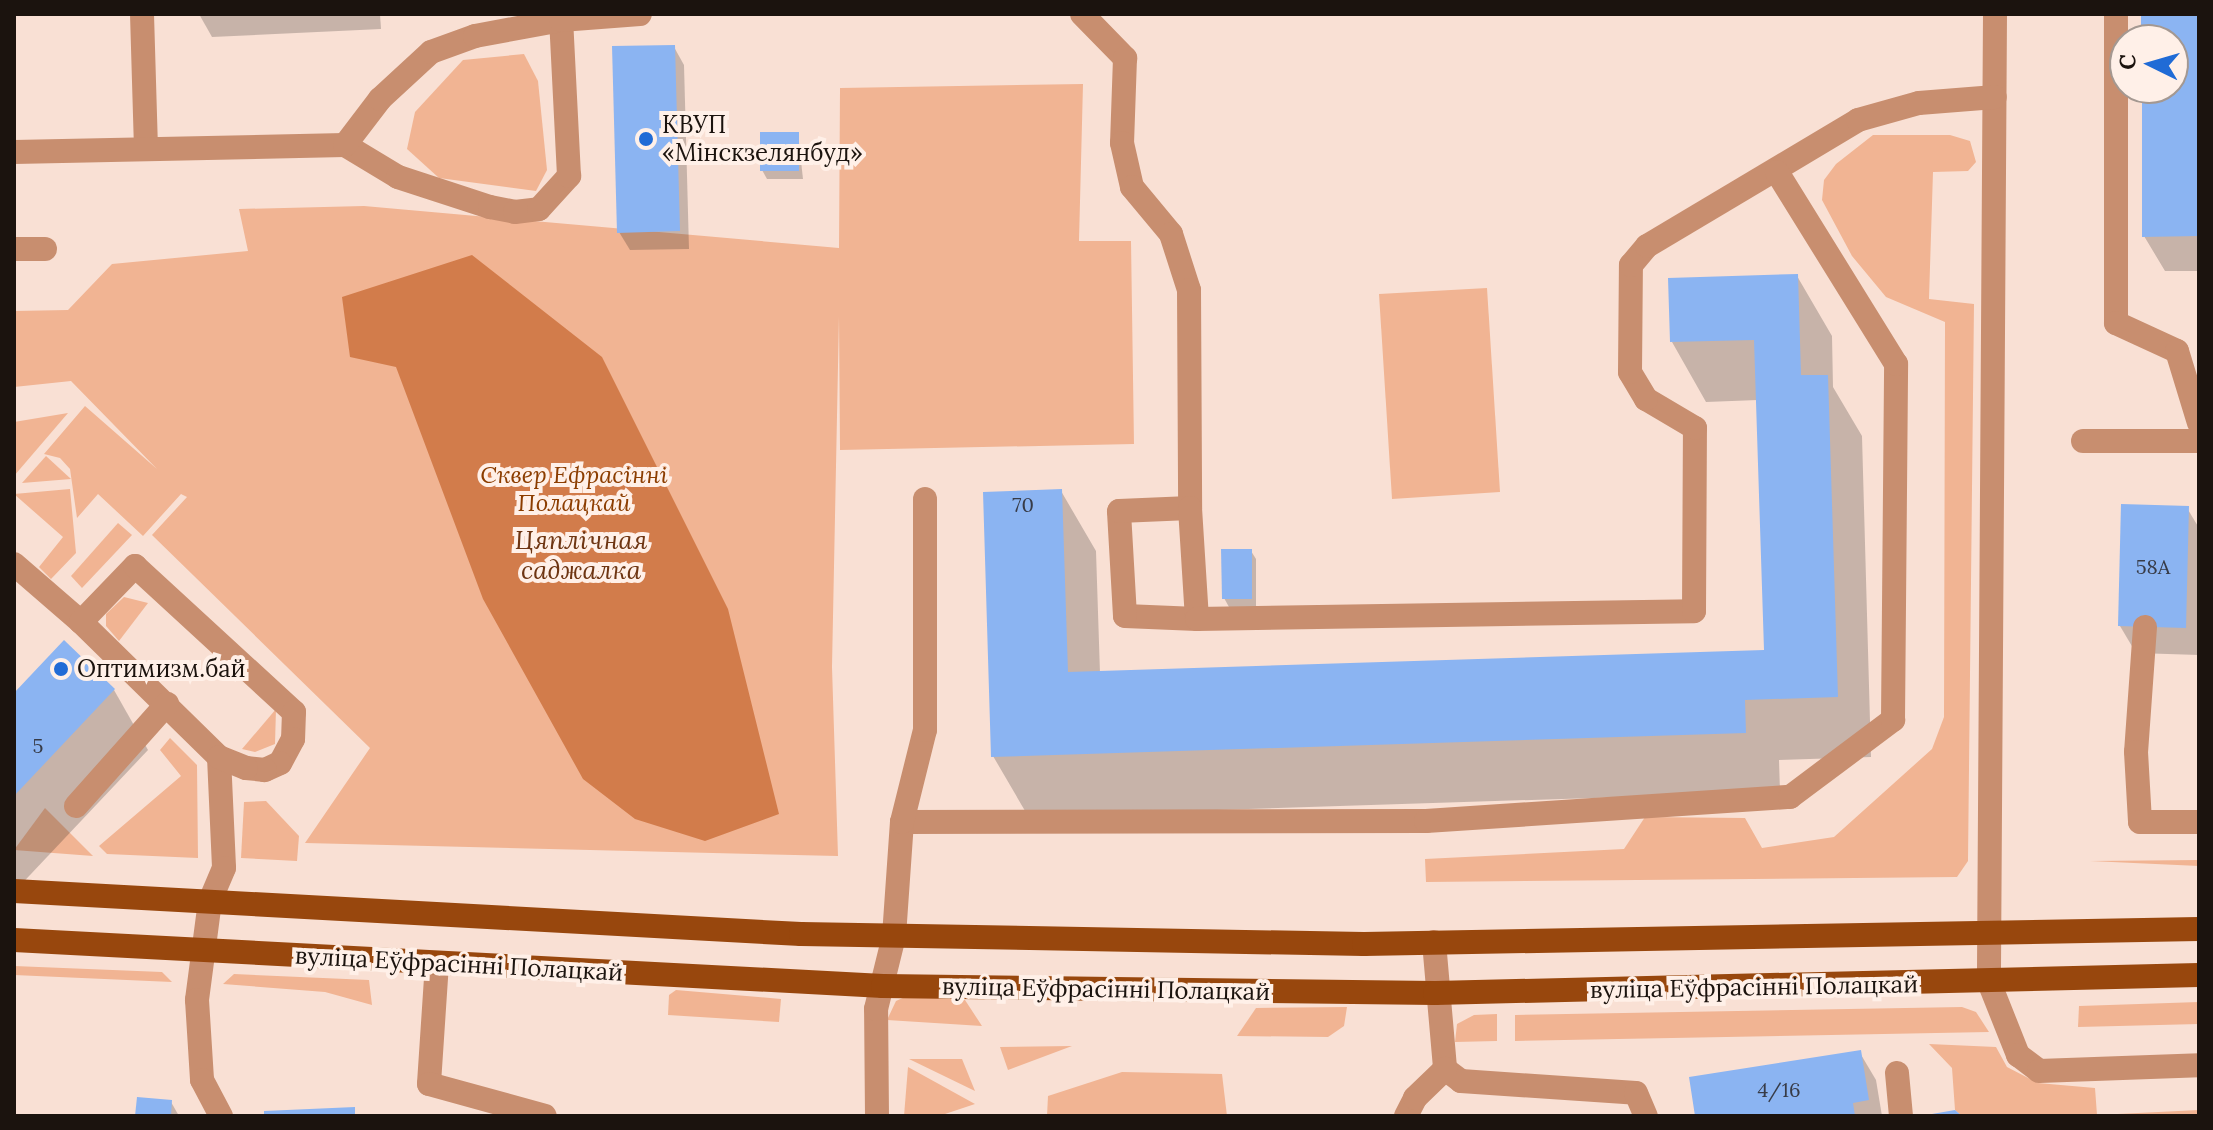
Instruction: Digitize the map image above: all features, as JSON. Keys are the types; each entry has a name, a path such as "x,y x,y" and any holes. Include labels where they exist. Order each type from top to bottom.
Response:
{"main road":[{"name":"вуліца Еўфрасінні Полацкай","path":"14,891 894,936 1434,942 2199,929"},
{"name":"вуліца Еўфрасінні Полацкай","path":"14,940 883,986 1435,993 2199,975"}],"lane":[{"path":"142,14 146,149"},
{"path":"345,145 380,99 431,52 475,36 561,20 640,14"},
{"path":"1082,14 1125,58 1122,143 1132,187 1171,234 1189,290 1190,508 1197,619"},
{"path":"1995,14 1989,982 2018,1055 2039,1071 2199,1065"},
{"path":"2116,14 2116,323 2177,351 2199,423"},
{"path":"14,152 345,145 398,177 490,207 515,212 539,209 554,198 569,176 561,20"},
{"path":"1190,508 1119,511 1125,616 1197,619 1694,611 1695,428 1646,399 1630,372 1631,265 1647,246 1777,172 1858,120 1919,103 1995,97"},
{"path":"902,822 1426,821 1790,797 1893,720 1896,364 1777,172"},
{"path":"14,249 45,249"},
{"path":"2083,441 2199,441"},
{"path":"877,1116 873,1052 894,936 902,822 925,730 925,499"},
{"path":"14,564 81,622 219,757 246,768 265,770 280,763 293,739 294,712 135,566 81,622"},
{"path":"2145,627 2136,752 2140,822 2199,822"},
{"path":"76,806 167,704"},
{"path":"219,757 224,868 210,901 197,1000 202,1080 221,1116"},
{"path":"1434,942 1435,993 1445,1069 1461,1081 1636,1093 1646,1116"},
{"path":"437,963 429,1084 545,1116"},
{"path":"1406,1116 1415,1098 1445,1069"},
{"path":"1897,1073 1901,1116"}],"green space":[{"path":"524,54 538,81 547,170 536,191 439,178 407,149 415,112 463,60"},
{"name":"Сквер Ефрасінні Полацкай","path":"1083,84 1079,241 1131,241 1134,444 840,450 839,316 832,667 838,856 305,843 370,748 152,535 187,497 181,494 143,536 98,494 77,518 70,469 60,458 44,454 85,406 157,469 71,381 14,387 14,311 68,310 112,264 248,251 239,209 364,206 839,248 840,88"},
{"path":"1873,135 1950,135 1970,141 1976,162 1968,171 1933,172 1929,299 1974,304 1968,861 1957,877 1426,882 1425,859 1624,849 1645,817 1745,818 1762,848 1834,837 1932,749 1944,717 1945,322 1886,297 1852,256 1822,200 1824,180 1836,164"},
{"path":"1487,288 1500,492 1392,499 1379,294"},
{"path":"68,413 14,476 14,422"},
{"path":"46,456 71,479 22,483"},
{"path":"70,489 76,553 51,579 39,567 63,537 14,494"},
{"path":"118,523 132,535 82,588 71,576"},
{"path":"124,597 148,603 119,641 106,626 106,614"},
{"path":"276,709 275,744 255,752 242,749"},
{"path":"170,738 197,765 198,858 107,854 99,846 181,776 160,750"},
{"path":"266,801 299,836 297,861 241,858 244,802"},
{"path":"45,808 93,856 14,850"},
{"path":"2199,860 2199,866 2090,861"},
{"path":"14,966 162,972 172,982 14,975"},
{"path":"234,974 369,980 372,1005 325,992 223,984"},
{"path":"676,990 781,999 779,1022 668,1015 669,995"},
{"path":"907,996 965,1000 982,1026 887,1020 896,1001"},
{"path":"2199,1002 2199,1024 2078,1027 2079,1006"},
{"path":"1347,1007 1344,1026 1328,1037 1237,1036 1256,1008"},
{"path":"1962,1007 1976,1012 1989,1032 1515,1041 1515,1015"},
{"path":"1497,1014 1497,1041 1455,1042 1457,1024 1474,1015"},
{"path":"1929,1044 1996,1047 2007,1067 2038,1083 2095,1088 2097,1115 2199,1110 2199,1116 1962,1116 1955,1110 1952,1068"},
{"path":"1072,1046 1008,1070 1000,1047"},
{"path":"909,1059 962,1059 975,1091"},
{"path":"908,1067 975,1104 939,1116 904,1116"},
{"path":"1122,1072 1222,1074 1227,1116 1047,1116 1048,1096"}],"water":[{"name":"Цяплічная саджалка","path":"472,255 602,357 728,609 779,814 705,841 635,819 583,779 483,599 396,367 350,357 342,297"}],"building":[{"path":"2141,14 2199,14 2199,236 2142,237 2142,104 2189,104 2189,24 2141,24"},
{"name":"КВУП «Мінскзелянбуд»","path":"675,45 680,231 617,233 612,46"},
{"path":"760,132 799,132 799,171 760,171"},
{"path":"1798,274 1801,375 1828,375 1838,697 1745,700 1746,733 991,757 983,492 1062,489 1068,672 1764,650 1754,340 1670,342 1668,278"},
{"path":"2121,504 2189,506 2186,628 2118,626"},
{"path":"1221,549 1252,549 1252,599 1222,599"},
{"path":"64,640 115,689 14,796 14,693"},
{"path":"1861,1050 1869,1100 1853,1103 1855,1116 1695,1116 1689,1077"},
{"path":"137,1097 172,1100 171,1116 135,1116"},
{"path":"355,1107 355,1116 264,1116 264,1111"},
{"path":"1955,1110 1962,1116 1932,1116 1932,1114"}],"place":[{"name":"КВУП «Мінскзелянбуд»","path":"646,139"},
{"name":"Оптимизм.бай","path":"61,669"}]}
